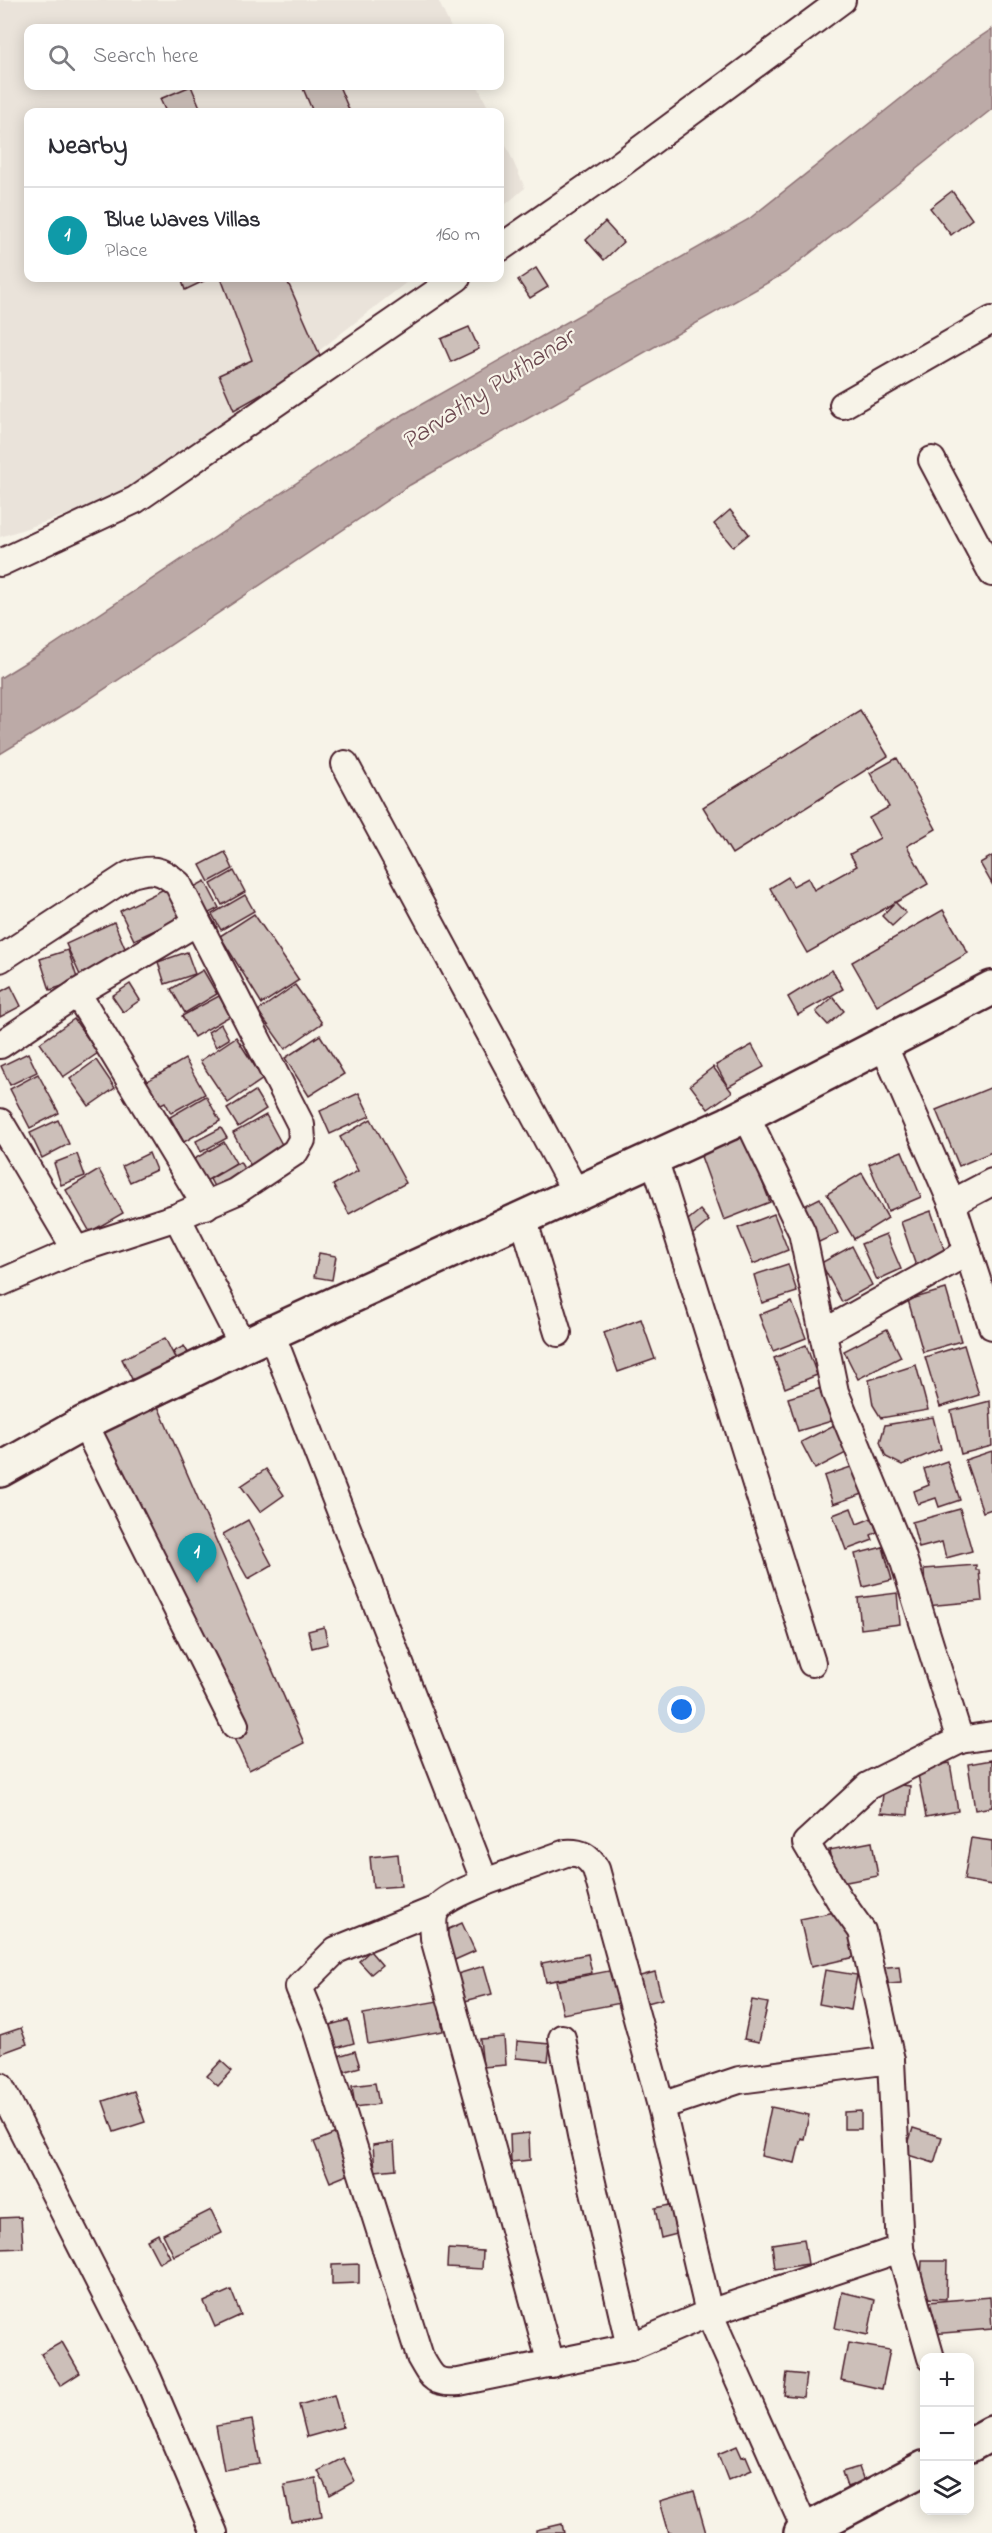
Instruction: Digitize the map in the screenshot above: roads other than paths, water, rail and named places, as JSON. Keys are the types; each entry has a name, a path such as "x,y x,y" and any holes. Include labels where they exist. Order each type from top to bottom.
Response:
{"street":[{"path":"504,245 614,169 842,0"},
{"path":"0,563 135,500 451,282"},
{"path":"843,405 992,320"},
{"path":"933,460 992,573"},
{"path":"345,764 576,1193"},
{"path":"0,958 129,875 146,870 165,873 178,884 301,1125 302,1140 295,1152 235,1192 206,1206 76,1250 0,1283"},
{"path":"0,1046 77,993 197,922"},
{"path":"0,1470 84,1423 257,1339 746,1115 992,988"},
{"path":"77,993 206,1206"},
{"path":"883,1044 952,1203 992,1326"},
{"path":"746,1115 802,1232 835,1392 901,1552 960,1740"},
{"path":"0,1122 76,1250"},
{"path":"654,1158 812,1663"},
{"path":"952,1203 992,1182"},
{"path":"177,1217 257,1339 485,1882"},
{"path":"523,1218 558,1333"},
{"path":"823,1333 968,1252"},
{"path":"84,1423 235,1725"},
{"path":"930,2353 900,2249 891,2060 862,1931 839,1899 806,1843 868,1786 960,1740 992,1735"},
{"path":"900,2249 709,2313 630,2347 444,2384 431,2377 420,2358 316,2028 299,1987 336,1950 437,1909 450,1899 485,1882 566,1853 578,1852 589,1858 596,1869 662,2106 709,2313 804,2532 920,2470"},
{"path":"437,1909 433,1920 434,1938 551,2364"},
{"path":"562,2038 581,2135 630,2347"},
{"path":"662,2106 739,2080 891,2060"},
{"path":"0,2086 147,2376 214,2533"},
{"path":"974,2442 992,2433"}],"water":[{"name":"Parvathy Puthanar","path":"992,29 992,109 785,273 410,485 79,706 0,754 0,678 376,430 749,219 968,45"}],"place":[{"name":"Blue Waves Villas","path":"197,1583"}]}
